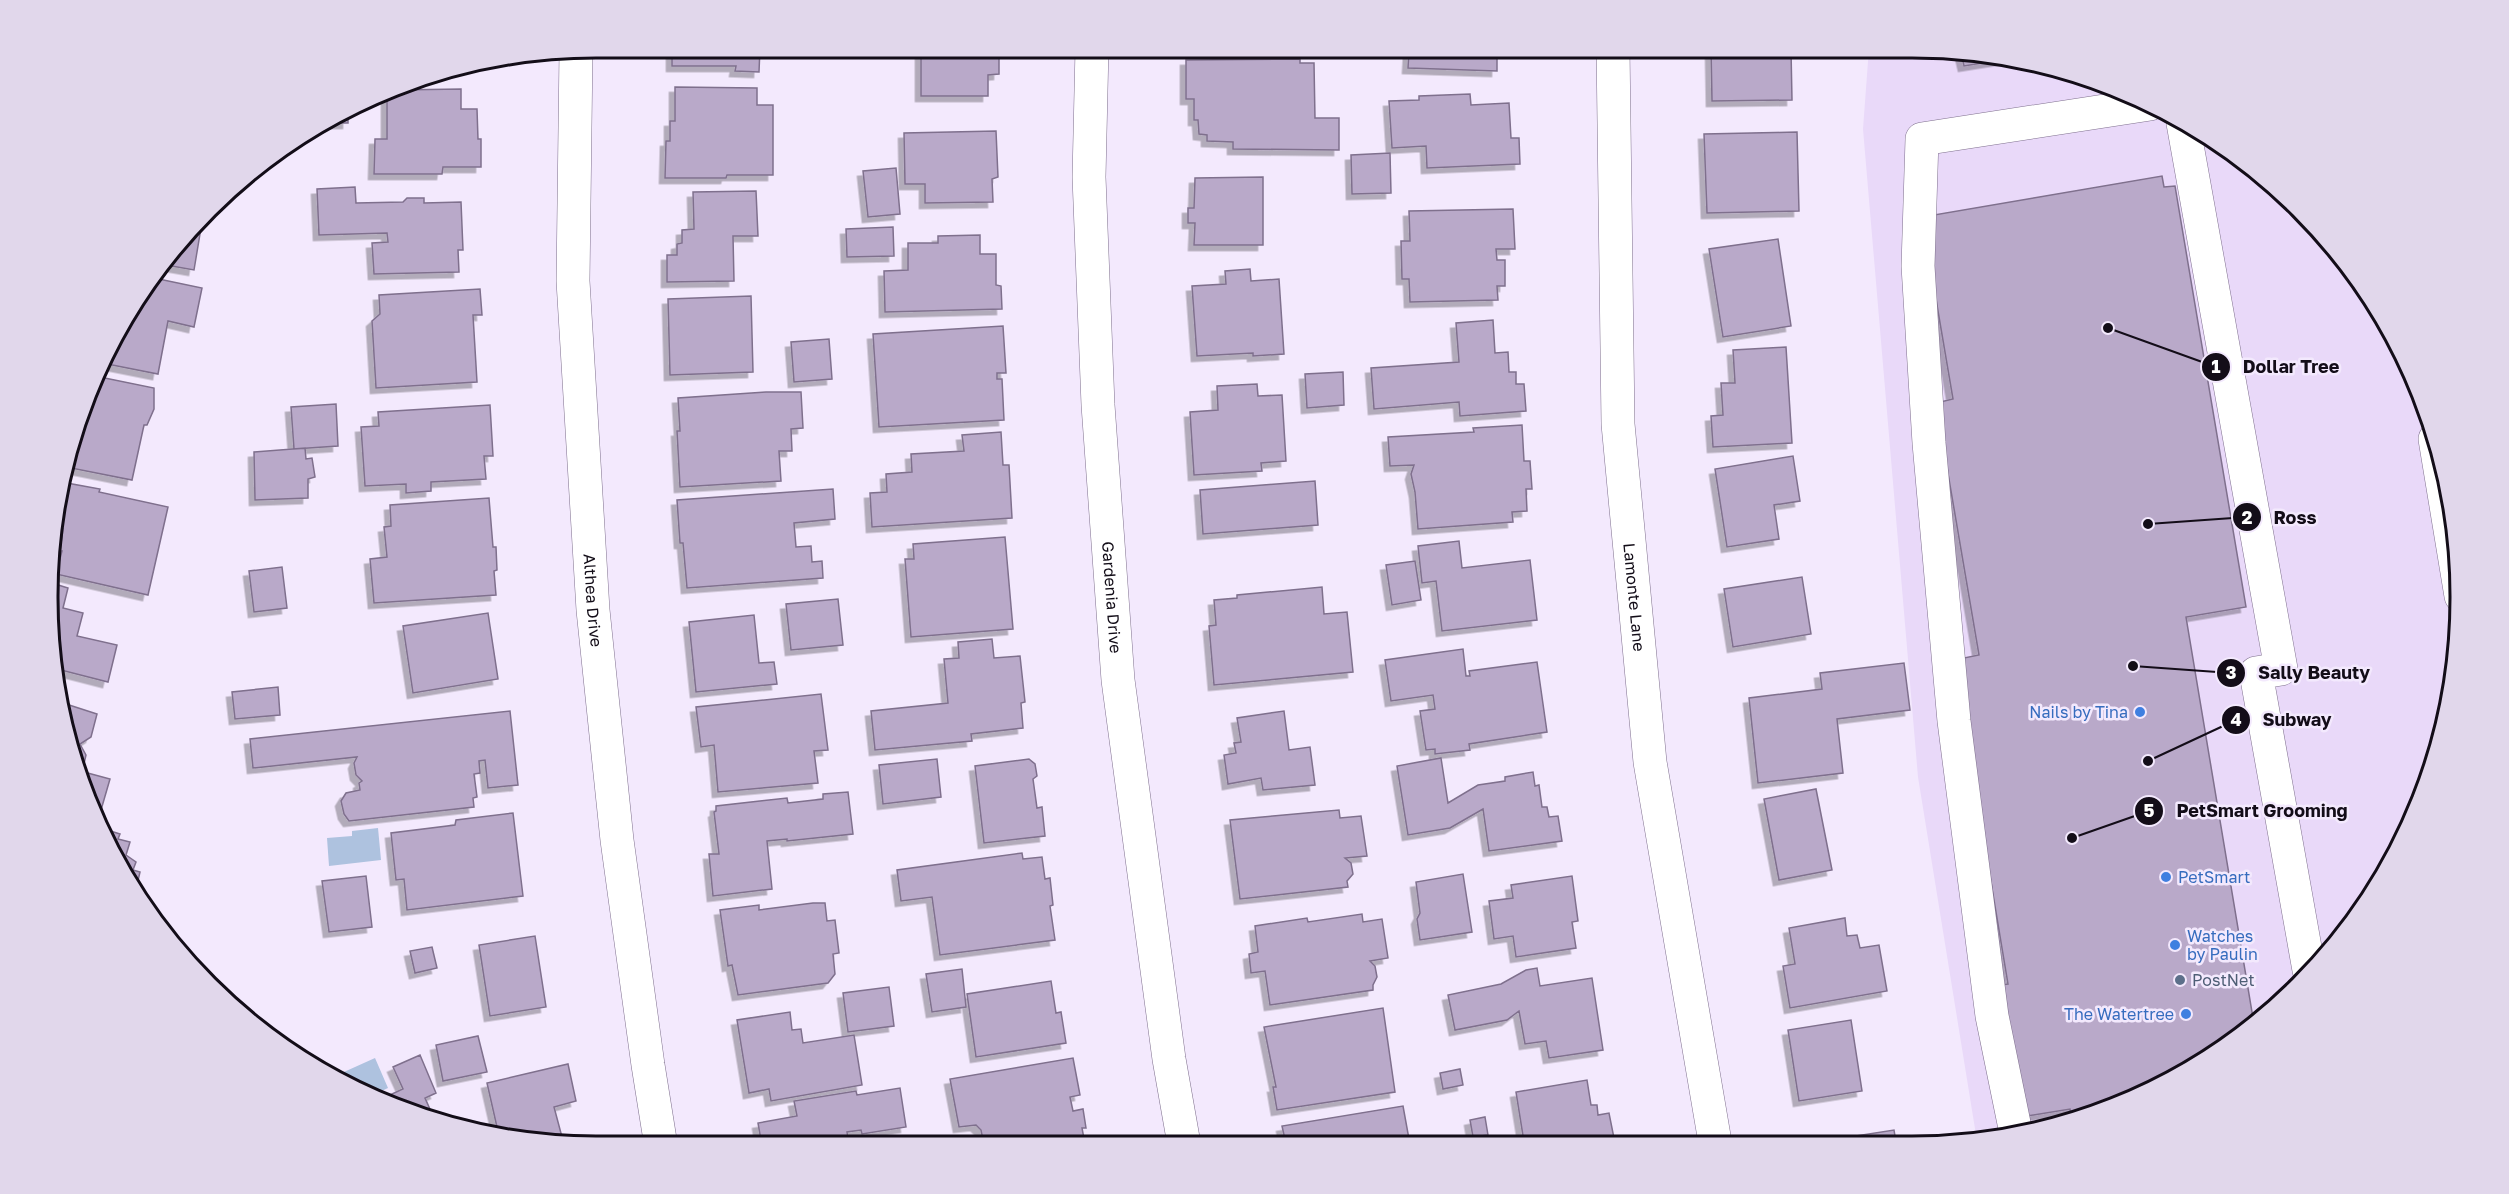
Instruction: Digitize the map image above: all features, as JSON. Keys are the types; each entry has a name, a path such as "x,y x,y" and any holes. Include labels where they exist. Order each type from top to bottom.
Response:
{"street":[{"name":"Gardenia Drive","path":"1092,58 1089,177 1098,405 1118,680 1169,1059 1183,1136"},
{"name":"Lamonte Lane","path":"1612,58 1611,88 1620,447 1650,762 1714,1136"},
{"name":"Althea Drive","path":"576,59 573,281 593,610 617,840 648,1065 660,1136"},
{"path":"2014,1125 1992,1016 1954,721 1929,443 1918,266 1922,138 2134,106"},
{"path":"2185,133 2281,669 2256,673 2308,962"}],"shaded area":[{"path":"1868,58 1947,60 2017,69 2085,87 2150,114 2211,149 2267,192 2293,216 2317,242 2360,298 2395,359 2410,391 2432,458 2446,527 2450,597 2449,632 2446,667 2432,736 2410,803 2395,835 2360,896 2339,925 2293,978 2267,1002 2211,1045 2181,1063 2118,1095 2085,1107 2017,1125 1982,1131 1975,1132 1918,777 1863,129"}],"water":[{"path":"378,828 381,860 329,866 327,838 352,836 352,831"},
{"path":"375,1058 388,1088 382,1091 344,1072"}],"building":[{"path":"672,58 760,58 759,72 735,71 736,66 672,66"},
{"path":"921,58 999,58 999,74 988,75 988,96 921,96"},
{"path":"1409,58 1497,58 1497,71 1408,68"},
{"path":"1711,58 1791,58 1792,100 1712,101"},
{"path":"1300,59 1300,63 1314,63 1315,118 1339,118 1339,150 1233,149 1233,142 1207,141 1207,135 1199,134 1198,120 1194,120 1194,99 1186,99 1186,60"},
{"path":"1963,61 1982,63 1964,66"},
{"path":"675,87 757,88 757,105 773,105 773,175 665,178 666,141 670,141 670,121 675,121"},
{"path":"461,89 461,109 477,109 478,139 481,139 481,167 443,167 442,174 374,174 375,139 387,139 387,101 417,90"},
{"path":"1470,94 1471,105 1509,103 1511,138 1519,138 1520,164 1427,168 1426,146 1392,148 1389,101 1419,100 1419,96"},
{"path":"996,131 998,177 992,179 993,202 925,203 925,184 905,184 904,133"},
{"path":"1797,132 1799,211 1707,213 1704,134"},
{"path":"1390,153 1391,193 1352,194 1351,155"},
{"path":"896,168 900,214 868,217 863,171"},
{"path":"2162,176 2164,187 2175,186 2246,607 2186,617 2252,1014 2211,1045 2150,1080 2118,1095 2070,1111 2070,1109 2021,1117 1999,985 2008,984 1954,660 1979,655 1936,403 1953,399 1922,217"},
{"path":"1263,177 1263,245 1194,245 1195,223 1188,223 1188,208 1194,208 1195,178"},
{"path":"355,187 356,203 403,202 407,198 424,198 424,203 461,202 463,250 458,250 459,272 374,274 372,243 388,242 387,233 319,235 317,189"},
{"path":"756,191 758,236 733,236 734,281 667,282 667,255 677,255 677,244 682,243 682,230 694,229 693,192"},
{"path":"1513,209 1515,249 1496,249 1497,260 1505,260 1505,286 1497,286 1498,300 1410,302 1409,279 1402,279 1401,241 1410,241 1409,211"},
{"path":"893,227 894,256 847,257 846,229"},
{"path":"200,233 194,270 172,266"},
{"path":"980,235 980,254 996,254 996,285 1001,286 1002,309 885,312 884,271 908,270 908,243 938,243 938,236"},
{"path":"1778,239 1791,326 1723,337 1709,249"},
{"path":"1250,269 1251,281 1279,279 1284,354 1197,356 1192,286 1226,284 1225,271"},
{"path":"162,280 202,288 194,327 168,321 158,374 111,365 131,328"},
{"path":"480,289 482,315 473,315 477,382 376,388 372,321 380,314 379,295"},
{"path":"751,296 753,372 670,375 668,299"},
{"path":"1493,320 1495,353 1508,352 1509,372 1516,372 1516,384 1524,384 1526,411 1460,416 1459,402 1374,409 1371,368 1459,362 1456,323"},
{"path":"1003,326 1006,373 997,373 997,379 1002,379 1004,420 879,427 873,334"},
{"path":"829,339 832,379 794,382 791,342"},
{"path":"1786,347 1792,443 1713,447 1711,416 1723,415 1721,383 1735,383 1733,350"},
{"path":"1343,372 1344,405 1307,408 1305,374"},
{"path":"105,378 154,388 154,409 147,425 144,425 132,480 74,469 87,424"},
{"path":"1257,384 1258,396 1282,395 1286,461 1261,463 1262,471 1194,475 1190,412 1218,410 1217,386"},
{"path":"801,392 803,428 791,429 792,451 779,451 781,481 680,487 678,398"},
{"path":"336,404 338,446 294,449 291,407"},
{"path":"490,405 493,456 484,456 486,479 431,482 431,491 406,493 406,484 365,486 361,427 379,426 378,412"},
{"path":"1522,425 1524,461 1530,461 1532,489 1526,489 1527,511 1512,512 1513,522 1418,529 1411,474 1414,465 1390,466 1388,437 1474,432 1473,428"},
{"path":"1001,432 1003,465 1009,465 1012,518 872,527 870,493 887,492 886,474 912,472 911,454 964,451 962,435"},
{"path":"305,448 306,459 312,458 315,477 308,479 308,498 255,500 254,452"},
{"path":"1793,456 1800,501 1774,505 1779,539 1727,547 1715,469"},
{"path":"1315,481 1318,525 1203,534 1200,490"},
{"path":"71,484 168,507 148,595 59,575 63,529"},
{"path":"833,489 835,519 794,523 796,547 811,546 812,562 822,561 823,578 687,588 683,543 680,543 677,500"},
{"path":"489,498 493,547 496,547 497,570 494,571 496,595 374,603 370,559 387,557 384,527 391,526 390,505"},
{"path":"1005,537 1013,629 911,637 905,559 914,559 913,544"},
{"path":"1459,541 1462,568 1530,560 1537,620 1442,631 1436,581 1422,583 1418,546"},
{"path":"1415,561 1421,600 1392,605 1386,565"},
{"path":"282,567 287,608 254,612 249,571"},
{"path":"1802,577 1811,634 1733,647 1724,589"},
{"path":"59,585 68,588 63,608 83,613 77,636 117,645 108,682 64,671"},
{"path":"1322,587 1324,614 1347,612 1353,672 1214,685 1209,626 1216,625 1214,600 1237,598 1237,595"},
{"path":"838,599 843,645 791,650 786,604"},
{"path":"488,613 498,679 413,693 403,626"},
{"path":"754,615 759,663 774,662 777,684 696,692 689,622"},
{"path":"992,639 994,658 1020,656 1025,702 1021,703 1023,728 971,734 972,741 875,750 871,711 948,703 944,659 959,658 958,642"},
{"path":"1463,649 1466,676 1470,676 1469,671 1537,662 1547,732 1469,744 1470,750 1435,754 1435,749 1426,750 1420,711 1435,709 1433,695 1391,701 1385,660"},
{"path":"1904,663 1910,710 1837,719 1843,773 1758,783 1749,698 1822,689 1820,673"},
{"path":"278,687 280,715 235,719 232,692"},
{"path":"821,694 828,750 814,751 818,783 718,792 714,745 701,747 696,707"},
{"path":"70,705 97,714 91,737 80,744 86,755 84,762"},
{"path":"510,711 518,785 488,788 485,760 479,761 480,773 474,774 477,797 473,798 474,807 349,821 344,814 341,801 346,793 360,790 359,783 362,781 356,775 354,763 357,757 253,768 250,739"},
{"path":"1284,711 1289,750 1310,747 1315,785 1263,790 1261,778 1228,784 1224,755 1236,753 1234,743 1241,742 1237,718"},
{"path":"1441,758 1448,803 1478,785 1505,781 1505,777 1533,772 1535,786 1539,785 1542,807 1547,807 1549,817 1558,816 1562,841 1489,851 1483,809 1450,828 1408,835 1397,766"},
{"path":"937,759 941,797 883,804 879,765"},
{"path":"1029,759 1035,764 1037,776 1033,779 1037,808 1042,807 1045,836 984,843 975,766"},
{"path":"88,773 110,779 101,808"},
{"path":"1816,789 1832,870 1779,880 1764,799"},
{"path":"848,792 853,834 767,841 772,889 713,896 709,854 719,854 714,812 716,806 787,798 788,803 823,799 823,794"},
{"path":"1339,810 1340,818 1361,816 1367,856 1345,858 1351,863 1353,874 1347,881 1348,887 1240,899 1230,820"},
{"path":"513,813 523,896 407,910 404,879 396,880 391,833 455,825 456,820"},
{"path":"112,832 120,834 118,839 130,842 126,855 136,862 133,870"},
{"path":"1022,853 1023,859 1042,857 1045,879 1050,878 1053,905 1050,906 1055,940 940,955 932,897 901,901 897,870"},
{"path":"133,870 140,872 138,878"},
{"path":"1463,874 1472,932 1420,940 1417,919 1420,913 1416,882"},
{"path":"366,876 372,927 329,932 322,881"},
{"path":"1572,876 1578,921 1572,922 1576,948 1516,957 1513,936 1494,939 1489,901 1513,898 1511,885"},
{"path":"825,903 827,921 835,920 839,953 833,954 835,974 828,983 738,995 732,965 728,966 720,910 759,905 759,910"},
{"path":"1362,914 1363,922 1382,919 1388,958 1370,961 1375,966 1377,977 1373,990 1270,1005 1265,971 1251,973 1249,954 1258,952 1255,926 1307,918 1308,922"},
{"path":"1845,918 1847,936 1857,935 1860,948 1879,945 1887,991 1790,1008 1783,966 1795,964 1789,928"},
{"path":"535,936 546,1007 490,1016 479,945"},
{"path":"432,947 437,968 415,973 410,951"},
{"path":"1537,968 1540,986 1592,978 1603,1050 1549,1058 1546,1041 1525,1044 1519,1011 1507,1020 1455,1030 1448,995 1501,984 1526,970"},
{"path":"962,969 966,1007 932,1012 926,974"},
{"path":"1051,981 1056,1013 1061,1012 1066,1043 976,1057 967,994"},
{"path":"889,987 894,1026 848,1032 843,993"},
{"path":"1383,1008 1395,1092 1277,1110 1273,1087 1276,1087 1264,1027"},
{"path":"790,1012 792,1030 801,1029 803,1043 854,1035 862,1085 771,1101 769,1089 749,1093 737,1020"},
{"path":"1851,1020 1862,1091 1799,1101 1788,1030"},
{"path":"478,1036 487,1072 443,1081 436,1045"},
{"path":"420,1055 436,1093 425,1098 430,1109 390,1095 403,1089 393,1067"},
{"path":"1073,1058 1080,1095 1070,1097 1073,1111 1083,1109 1086,1128 1082,1128 1084,1136 982,1136 981,1130 976,1125 959,1127 950,1079"},
{"path":"568,1064 576,1101 554,1107 561,1134 497,1126 487,1083"},
{"path":"1460,1069 1463,1085 1443,1089 1440,1073"},
{"path":"1587,1080 1591,1105 1597,1105 1598,1115 1609,1113 1614,1136 1523,1136 1516,1092"},
{"path":"900,1088 906,1127 862,1134 861,1130 847,1132 848,1136 760,1136 758,1123 797,1116 794,1101 856,1091 857,1095"},
{"path":"1403,1106 1408,1136 1284,1136 1282,1126"},
{"path":"1485,1117 1488,1135 1473,1136 1470,1120"},
{"path":"1894,1130 1895,1136 1856,1136"}],"place":[{"name":"Dollar Tree","path":"2108,328"},
{"name":"Ross","path":"2148,524"},
{"name":"Sally Beauty","path":"2133,666"},
{"name":"Nails by Tina","path":"2140,712"},
{"name":"Subway","path":"2148,761"},
{"name":"PetSmart Grooming","path":"2072,838"},
{"name":"PetSmart","path":"2166,877"},
{"name":"Watches by Paulin","path":"2175,945"},
{"name":"PostNet","path":"2180,980"},
{"name":"The Watertree","path":"2186,1014"}]}
